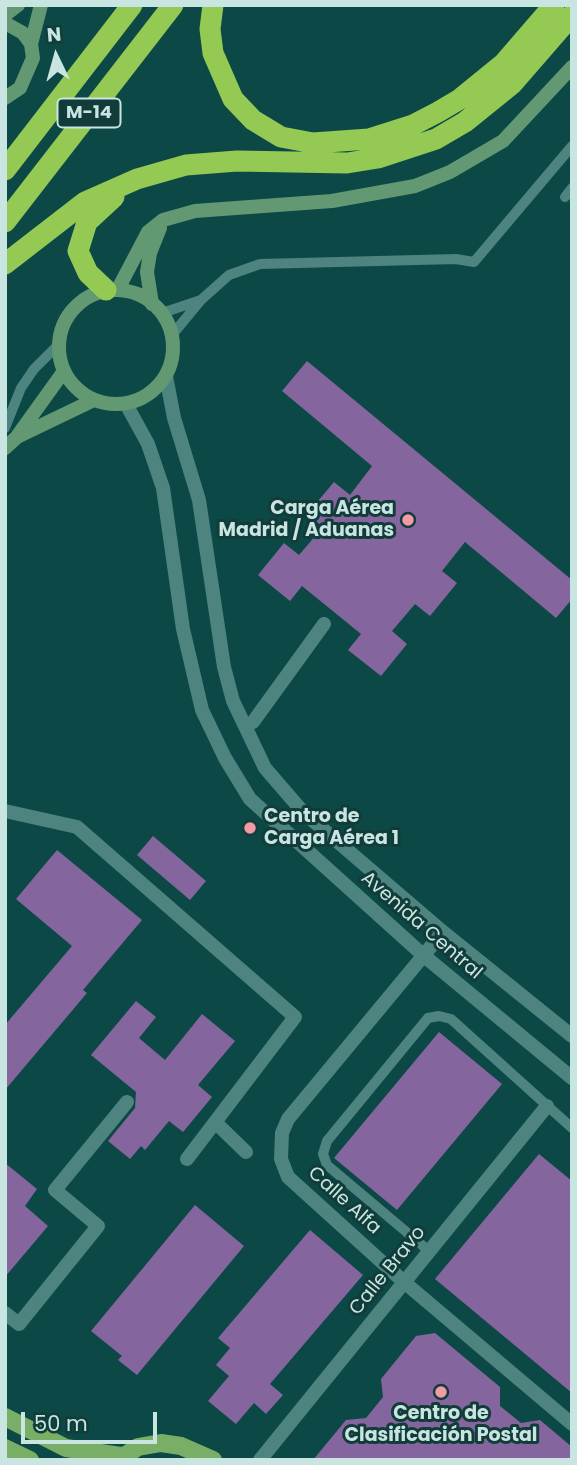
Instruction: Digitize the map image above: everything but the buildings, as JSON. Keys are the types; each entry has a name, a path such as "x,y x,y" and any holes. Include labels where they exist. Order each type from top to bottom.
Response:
{"highway":[{"name":"M-14","path":"5,170 132,5"},
{"name":"M-14","path":"5,222 173,5"},
{"path":"213,5 210,29 213,52 222,79 233,99 253,120 281,136 313,143 369,139 413,125 460,99 565,13"},
{"path":"5,264 85,202 137,179 187,165 237,161 347,163 408,150 436,139 492,102 533,64 565,13"},
{"path":"112,290 82,264 79,241 94,213 137,179"}],"main road":[{"path":"5,1417 66,1448 120,1458 138,1447 161,1443 181,1446 213,1460"},
{"path":"5,1449 16,1460"},
{"path":"5,1449 30,1460"}],"street":[{"path":"5,15 18,5"},
{"path":"5,98 20,88 29,72 33,58 31,44 41,5"},
{"path":"5,23 23,33 31,44"},
{"path":"112,290 148,232 163,220 195,211 332,201 415,186 450,172 502,141 572,67"},
{"path":"157,308 112,290 91,295 69,315 59,344 64,371 82,393 94,400 110,404 126,404 149,394 166,376 173,360 172,335 157,308 148,262 163,220"},
{"path":"5,448 11,433 64,371"},
{"name":"Avenida Central","path":"166,376 174,418 199,500 224,667 246,731 265,768 303,812 443,932 572,1036"},
{"path":"11,433 94,400"},
{"name":"Avenida Central","path":"126,404 148,444 163,488 192,673 202,710 225,758 250,799 423,955 572,1078"},
{"path":"253,722 324,624"},
{"path":"5,811 77,827 295,1017 187,1159"},
{"name":"Calle Alfa","path":"443,932 289,1119 280,1147 288,1177 404,1282 572,1424"},
{"path":"5,1313 19,1324 98,1226 55,1190 127,1102"},
{"name":"Calle Bravo","path":"260,1460 547,1106"},
{"path":"215,1122 246,1152"}],"lane":[{"path":"172,335 201,300 229,275 261,264 456,259 474,262 572,146"},
{"path":"157,308 201,300"},
{"path":"11,433 21,388 34,369 59,344"},
{"path":"429,1251 327,1165 323,1154 327,1141 428,1018 439,1016 451,1019 572,1128"}],"place":[{"name":"Carga Aérea Madrid / Aduanas","path":"408,520"},
{"name":"Centro de Carga Aérea 1","path":"250,828"},
{"name":"Centro de Clasificación Postal","path":"441,1392"}]}
